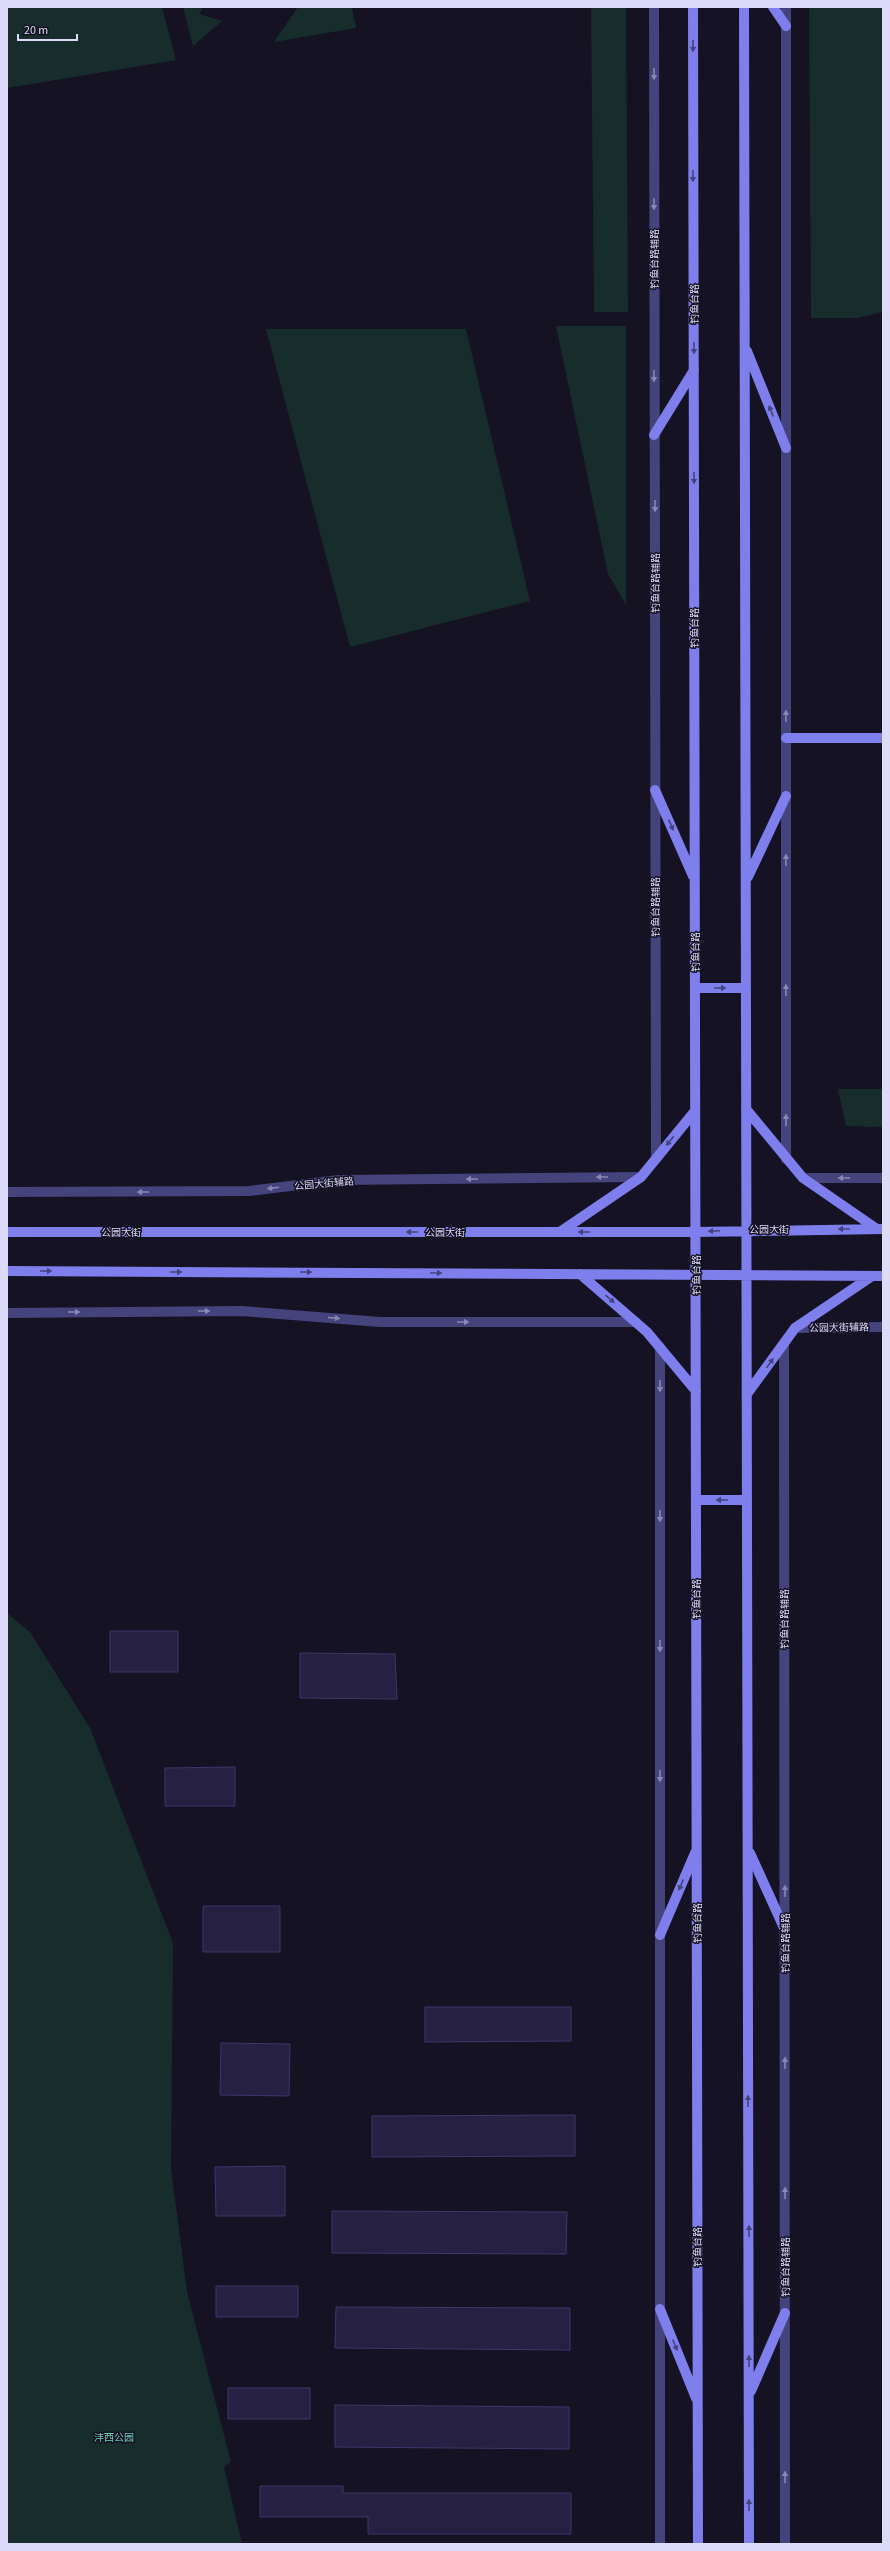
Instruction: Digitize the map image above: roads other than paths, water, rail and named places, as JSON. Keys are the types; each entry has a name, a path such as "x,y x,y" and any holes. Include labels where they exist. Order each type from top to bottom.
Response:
{"main road":[{"name":"钓鱼台路","path":"693,7 698,2544"},
{"path":"744,7 749,2544"},
{"path":"773,7 786,26"},
{"path":"745,345 786,448"},
{"path":"654,435 694,370"},
{"path":"786,738 883,738"},
{"path":"655,790 695,879"},
{"path":"746,881 786,796"},
{"path":"695,988 746,988"},
{"path":"746,1109 803,1178 880,1229"},
{"path":"560,1232 641,1177 695,1111"},
{"name":"公园大街","path":"7,1232 695,1232 746,1229 880,1229"},
{"path":"7,1271 883,1276"},
{"path":"580,1274 636,1322 660,1347 696,1391"},
{"path":"747,1394 794,1328 872,1276"},
{"path":"696,1500 747,1500"},
{"path":"660,1935 697,1849"},
{"path":"748,1850 784,1930"},
{"path":"660,2308 698,2403"},
{"path":"749,2395 785,2313"}],"street":[{"name":"钓鱼台路辅路","path":"654,7 656,1159"},
{"path":"786,7 786,1159"},
{"name":"公园大街辅路","path":"7,1192 249,1192 339,1180 641,1177"},
{"path":"803,1178 883,1178"},
{"path":"7,1313 242,1311 380,1322 636,1322"},
{"name":"公园大街辅路","path":"794,1328 883,1327"},
{"name":"钓鱼台路辅路","path":"784,1343 785,2544"},
{"path":"660,1347 660,2544"}],"park label":[{"name":"沣西公园","path":"114,2437"}]}
